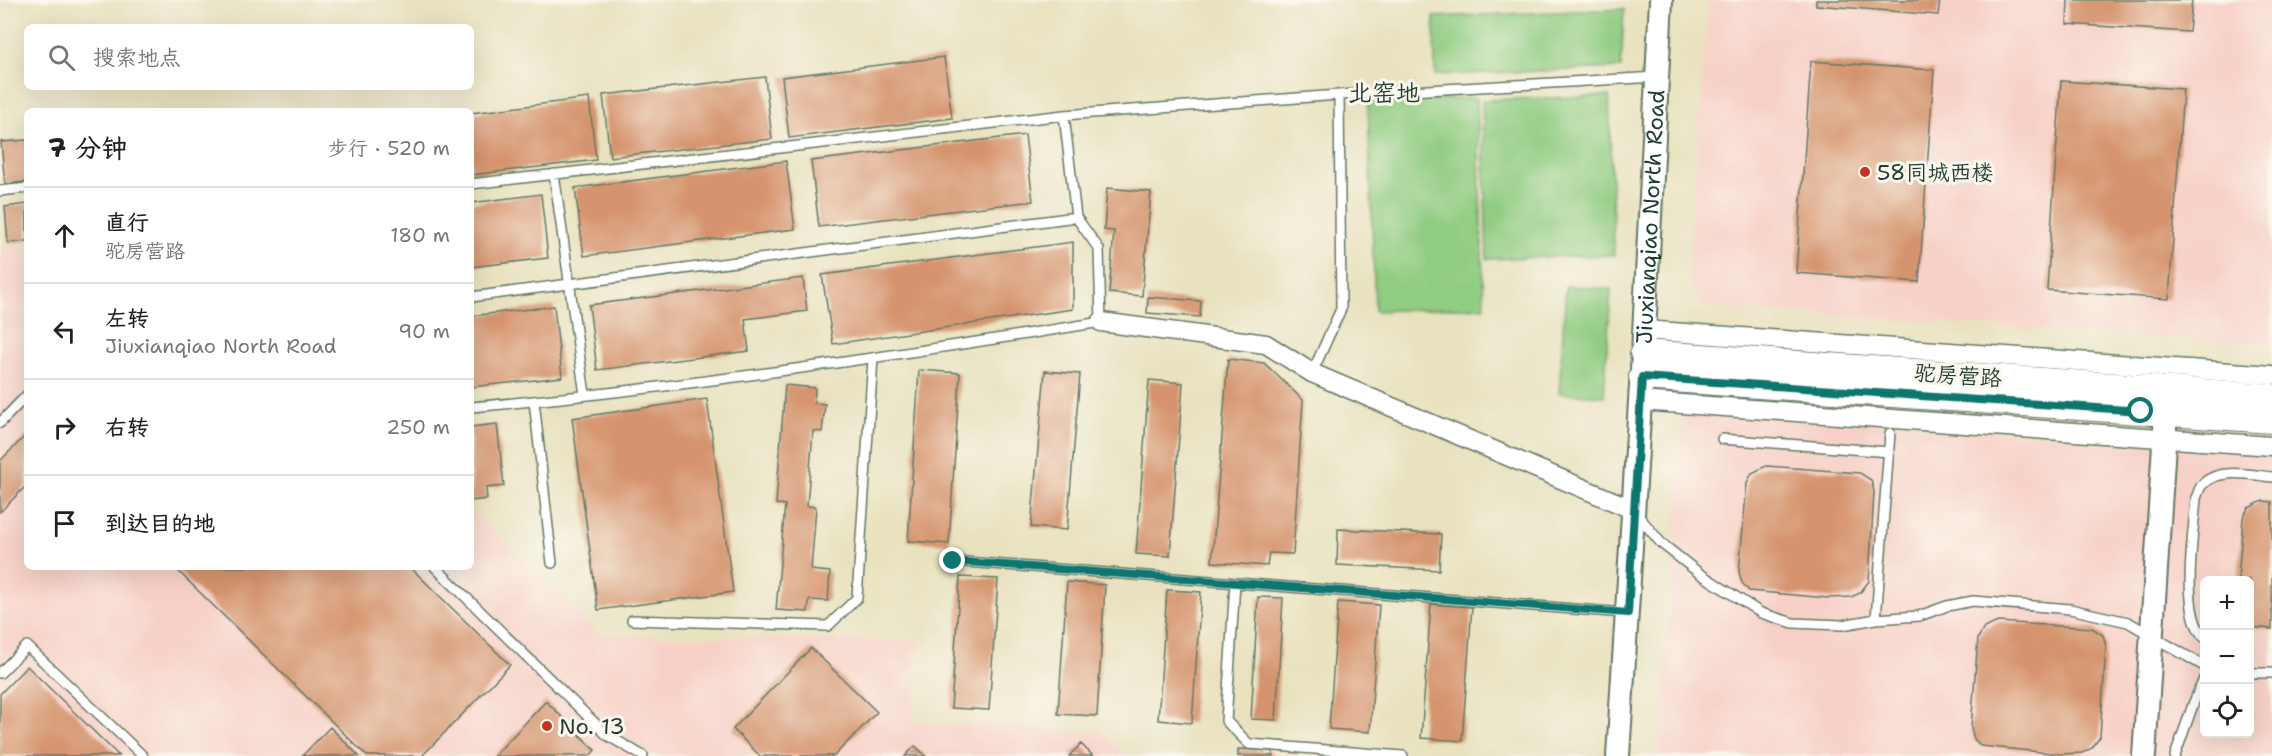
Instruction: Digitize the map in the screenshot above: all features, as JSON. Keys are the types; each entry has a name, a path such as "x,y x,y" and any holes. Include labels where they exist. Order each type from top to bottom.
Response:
{"main road":[{"name":"驼房营路","path":"1643,365 2272,398"},
{"name":"驼房营路","path":"1643,365 2166,413 2272,420"}],"street":[{"name":"Jiuxianqiao North Road","path":"1618,756 1643,365 1661,0"},
{"path":"1101,322 1266,344 1312,373 1634,510"},
{"path":"1643,365 2272,375"},
{"path":"1643,365 2165,438 2272,446"},
{"path":"2144,756 2166,413"}],"lane":[{"path":"474,184 1064,115 1339,95 1657,76"},
{"path":"1312,373 1341,309 1339,95"},
{"path":"474,407 585,395 873,358 1101,322 1099,249 1076,217 1064,115"},
{"path":"554,174 585,395"},
{"path":"0,191 24,188"},
{"path":"474,297 1076,217"},
{"path":"632,620 828,626 857,598 873,358"},
{"path":"0,423 24,398"},
{"path":"534,401 552,563"},
{"path":"1876,619 1890,433"},
{"path":"1722,439 1888,452"},
{"path":"2200,631 2193,615 2190,597 2196,498 2202,484 2211,478 2227,474 2272,477"},
{"path":"1634,510 1661,543 1699,573 1761,613 1793,623 1842,625 1876,619 1919,616 1947,606 1973,601 2070,609 2128,622 2200,663"},
{"path":"953,561 1628,613"},
{"path":"438,570 607,735 643,756"},
{"path":"1235,583 1226,722 1249,744 1403,756"},
{"path":"0,673 27,646 142,756"},
{"path":"2254,674 2272,673"},
{"path":"2175,756 2203,684"}],"shaded area":[{"path":"1707,0 2272,0 2272,345 1704,307 1688,282"},
{"path":"24,244 24,570 474,570 474,511 599,635 917,641 913,722 1101,731 1125,756 0,756 0,247"},
{"path":"1684,410 2272,450 2272,756 1658,756"}],"green space":[{"path":"1624,9 1621,68 1435,75 1434,17"},
{"path":"1609,96 1614,255 1487,259 1482,100"},
{"path":"1477,98 1484,307 1375,311 1368,102"},
{"path":"1566,286 1611,289 1604,396 1559,393"}],"building":[{"path":"1816,0 1940,0 1938,15 1816,5"},
{"path":"2068,0 2192,0 2189,32 2067,24"},
{"path":"944,57 952,118 789,138 782,77"},
{"name":"58同城西楼","path":"1811,61 1934,70 1919,282 1796,273"},
{"path":"765,77 772,139 610,157 603,95"},
{"path":"2061,81 2183,89 2169,299 2047,290"},
{"path":"589,98 596,160 474,175 474,113"},
{"path":"1025,135 1033,201 819,227 811,161"},
{"path":"24,140 24,182 5,184 1,142"},
{"path":"786,161 795,229 584,256 575,188"},
{"path":"1107,188 1151,192 1142,296 1109,293 1114,231 1104,230"},
{"path":"541,194 548,258 474,267 474,203"},
{"path":"24,204 24,241 8,243 5,207"},
{"path":"1073,242 1073,309 833,344 822,275"},
{"path":"803,278 807,311 745,319 749,351 597,370 589,305"},
{"path":"1148,297 1201,301 1200,317 1147,313"},
{"path":"554,306 562,377 474,387 474,316"},
{"path":"1228,359 1264,363 1303,400 1293,554 1269,553 1267,566 1212,562"},
{"path":"919,370 960,373 949,544 908,541"},
{"path":"1045,371 1080,374 1067,530 1031,527"},
{"path":"1149,380 1183,383 1170,556 1136,554"},
{"path":"785,385 815,388 814,403 825,404 822,432 813,431 807,506 816,507 811,570 830,572 828,601 809,600 808,612 776,610 785,505 776,504"},
{"path":"707,399 733,592 598,610 572,418"},
{"path":"497,424 504,486 486,488 487,499 474,501 474,427"},
{"path":"24,437 24,488 0,512 0,461"},
{"path":"1766,466 1860,473 1871,480 1874,491 1869,581 1860,593 1851,597 1828,598 1749,591 1742,583 1739,572 1747,483 1752,473"},
{"path":"2263,501 2272,502 2272,629 2254,627 2254,576 2238,576 2243,518 2248,508"},
{"path":"1338,529 1441,534 1439,570 1337,565"},
{"path":"177,570 413,570 510,665 422,756 367,756"},
{"path":"960,577 998,579 989,710 951,708"},
{"path":"1067,582 1105,585 1097,716 1058,714"},
{"path":"1167,590 1201,592 1192,723 1158,720"},
{"path":"1258,597 1283,598 1276,720 1251,719"},
{"path":"1338,602 1379,605 1370,732 1329,729"},
{"path":"1431,604 1472,607 1462,741 1421,738"},
{"path":"1998,622 2092,628 2103,635 2106,646 2100,737 2092,748 2082,753 2060,754 1981,746 1974,739 1971,728 1978,638 1984,628"},
{"path":"811,648 877,712 834,756 760,756 733,729"},
{"path":"27,666 119,756 0,756 0,694"},
{"name":"No. 13","path":"546,701 595,750 590,756 494,756"},
{"path":"330,727 359,756 302,756"},
{"path":"1081,744 1093,756 1069,756"},
{"path":"915,746 926,756 905,756"},
{"path":"1238,749 1273,751 1273,756 1238,756"}],"place":[{"name":"58同城西楼","path":"1865,172"},
{"name":"No. 13","path":"547,726"}],"district":[{"name":"北窑地","path":"1384,93"}],"route":[{"path":"953,561 1628,613 1642,377 2141,411"}]}
